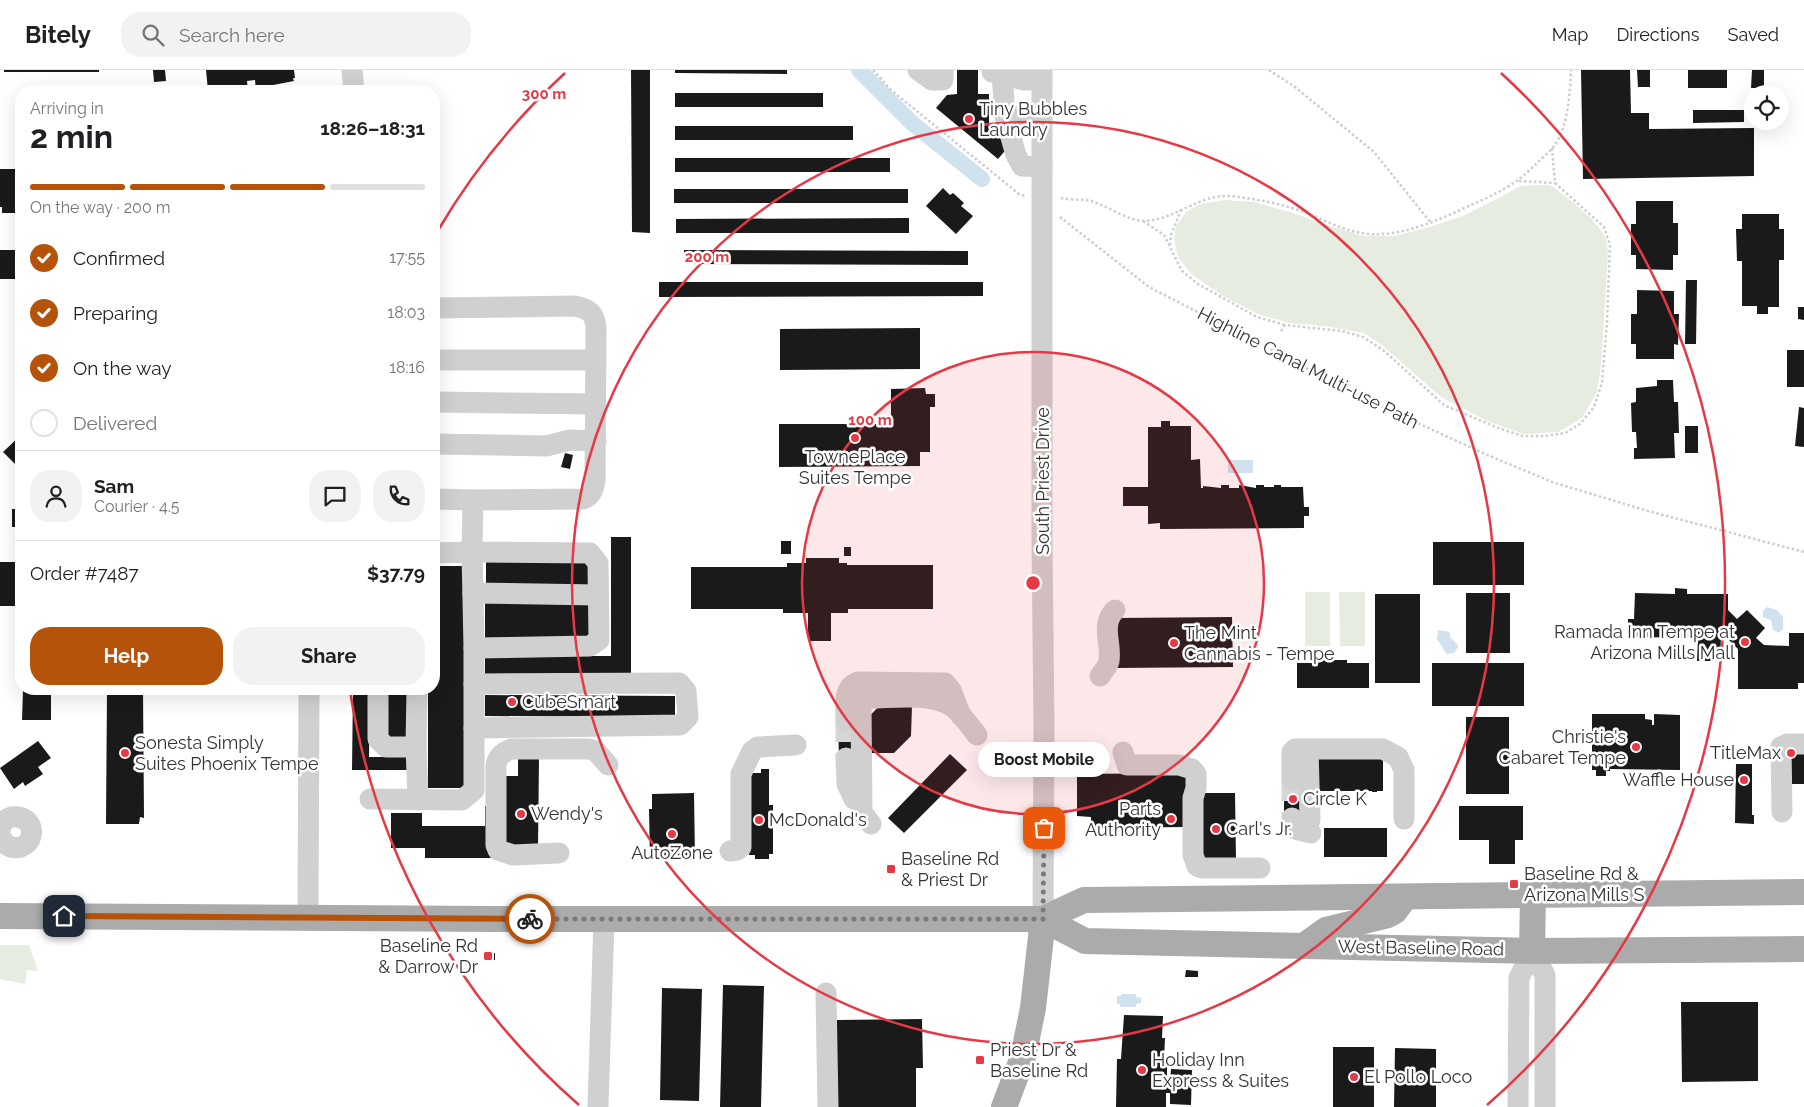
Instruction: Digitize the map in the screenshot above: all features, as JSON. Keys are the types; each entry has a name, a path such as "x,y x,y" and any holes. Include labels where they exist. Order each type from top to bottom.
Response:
{"main road":[{"name":"West Baseline Road","path":"0,916 1043,919 1084,900 1804,892"},
{"path":"1532,895 1532,951"},
{"path":"1305,945 1326,930 1388,915 1395,910 1405,897"},
{"name":"West Baseline Road","path":"1043,919 1084,941 1532,951 1804,949"},
{"name":"South Priest Drive","path":"1004,1107 1023,1057 1033,1008 1043,919"}],"street":[{"path":"352,70 353,85"},
{"path":"918,70 932,80 943,80 943,70"},
{"path":"1042,75 1024,80 997,72 1005,116 1016,154 1022,166 1042,166"},
{"name":"South Priest Drive","path":"1042,75 1042,166 1048,204 1042,540 1044,727 1043,919"},
{"path":"1005,116 1042,119"},
{"path":"440,308 575,306 586,309 592,312 595,318 596,360 595,481 593,491 589,497 583,499 440,499"},
{"path":"440,360 596,360"},
{"path":"440,402 596,404"},
{"path":"440,444 546,446 570,440 596,442"},
{"path":"370,798 462,800 474,790 473,500"},
{"path":"440,553 590,553 598,563 599,640 590,646 474,648"},
{"path":"473,593 598,595"},
{"path":"1100,676 1108,662 1108,623 1109,616 1115,610"},
{"path":"846,721 847,690 852,684 859,682 945,683 952,690 962,716"},
{"path":"474,684 679,683 686,691 688,717 680,725 474,728"},
{"path":"308,918 309,695"},
{"path":"378,695 378,739 386,747 416,747"},
{"path":"417,695 418,800"},
{"path":"846,758 847,784 867,818 861,706 864,700 870,698 930,698 947,704 962,716 977,735"},
{"path":"730,851 741,847 741,774 752,751 758,747 773,744 796,752"},
{"path":"1782,812 1781,747 1788,744 1804,744"},
{"path":"560,853 513,855 498,850 496,844 496,765 498,759 503,752 511,749 589,749 596,751 608,765"},
{"path":"1292,780 1292,752 1296,749 1383,749 1398,757 1404,770 1404,819"},
{"path":"1304,824 1308,749"},
{"path":"1123,752 1127,765 1179,765 1192,769 1196,774 1196,788 1193,798 1193,855 1197,866 1202,868 1260,868"},
{"path":"598,1107 604,919"},
{"path":"1518,1107 1519,978 1532,951"},
{"path":"1532,951 1545,975 1545,1107"},
{"path":"826,993 828,1107"}],"path":[{"name":"Highline Canal Multi-use Path","path":"873,70 891,90 1019,194 1048,204 1149,287 1372,402 1552,482 1648,511 1804,552"},
{"path":"1269,70 1295,87 1374,152 1432,223"},
{"path":"1143,221 1202,200 1220,196 1272,203 1308,213 1346,229 1367,234 1393,234 1432,223 1501,192 1517,181 1552,148 1564,125 1569,102 1571,70"},
{"path":"1552,148 1555,183"},
{"path":"1048,204 1090,201 1117,213 1143,221 1164,235 1182,271 1198,284 1257,317 1285,325 1342,331 1363,337 1383,350 1444,405 1498,428 1523,436 1546,436 1565,432 1580,424 1594,407 1602,383 1610,245 1604,227 1555,183 1517,181"},
{"path":"1170,246 1174,227 1181,209"},
{"path":"1281,331 1285,325"}],"shaded area":[{"path":"1549,185 1555,188 1596,223 1605,237 1608,252 1601,366 1597,392 1582,418 1558,432 1524,434 1487,421 1441,397 1383,346 1364,333 1325,326 1290,323 1258,314 1223,296 1191,274 1178,257 1174,239 1176,226 1186,212 1200,204 1225,200 1254,202 1363,236 1395,236 1463,216 1520,186"},
{"path":"1305,592 1330,592 1330,646 1305,646"},
{"path":"1339,592 1365,592 1365,646 1340,646"},
{"path":"0,945 29,945 38,971 27,970 25,984 0,979"}],"water":[{"path":"1228,460 1253,460 1253,473 1228,473"},
{"path":"1767,607 1777,610 1783,617 1783,629 1779,633 1773,630 1771,620 1763,617 1763,611"},
{"path":"1438,630 1450,632 1450,637 1458,647 1454,653 1447,654 1437,640"},
{"path":"1121,994 1136,994 1136,997 1141,998 1141,1003 1136,1004 1136,1007 1120,1007 1120,1004 1117,1004 1117,996 1121,996"}],"building":[{"path":"4,70 99,70 99,72 4,72"},
{"path":"153,70 165,70 166,81 154,82"},
{"path":"206,70 294,70 294,81 273,85 255,85 255,80 247,81 247,85 207,85"},
{"path":"631,70 650,70 650,233 632,232"},
{"path":"675,70 787,70 787,74 675,73"},
{"path":"957,70 978,70 978,94 989,94 989,129 1009,146 998,159 936,108 947,95 957,94"},
{"path":"1581,70 1630,70 1631,113 1649,113 1649,129 1744,128 1744,130 1754,130 1754,176 1583,179"},
{"path":"1637,70 1650,70 1650,87 1638,87"},
{"path":"1688,70 1727,70 1727,88 1688,88"},
{"path":"1752,70 1764,70 1764,85 1751,85"},
{"path":"675,93 823,93 823,107 675,107"},
{"path":"1693,110 1744,110 1744,122 1693,123"},
{"path":"675,126 853,126 853,140 675,140"},
{"path":"675,158 890,158 890,172 675,172"},
{"path":"0,169 15,169 15,213 2,213 2,207 0,207"},
{"path":"943,188 950,195 953,193 964,203 961,206 973,216 956,234 926,206"},
{"path":"674,189 908,189 908,203 674,203"},
{"path":"1636,201 1673,201 1673,223 1678,223 1678,255 1673,255 1673,270 1636,269 1636,255 1631,255 1631,224 1636,224"},
{"path":"1742,214 1779,214 1779,229 1784,229 1784,260 1779,260 1779,307 1768,307 1768,314 1757,314 1757,306 1742,306 1742,261 1737,261 1736,229 1742,229"},
{"path":"909,218 909,233 676,233 676,219"},
{"path":"0,250 15,250 15,279 0,279"},
{"path":"684,250 968,251 968,265 684,264"},
{"path":"1686,280 1697,280 1696,344 1685,344"},
{"path":"659,282 983,282 983,296 659,297"},
{"path":"1637,290 1674,291 1674,314 1679,314 1678,345 1674,344 1674,359 1636,359 1636,344 1631,344 1631,314 1637,314"},
{"path":"1798,307 1804,307 1804,320 1798,319"},
{"path":"920,328 920,369 780,370 780,329"},
{"path":"1787,350 1804,350 1804,387 1787,387"},
{"path":"1657,380 1673,380 1674,402 1678,402 1679,433 1674,433 1675,458 1634,459 1634,448 1637,448 1636,432 1632,432 1631,403 1636,402 1636,388 1657,386"},
{"name":"TownePlace Suites Tempe","path":"925,388 926,394 935,394 935,407 930,407 930,452 920,452 920,466 779,467 779,424 891,424 891,389"},
{"path":"1799,407 1804,408 1804,447 1795,446"},
{"path":"1161,421 1170,421 1170,426 1191,426 1191,460 1200,459 1201,488 1203,486 1221,488 1221,485 1229,485 1229,488 1239,488 1239,485 1256,488 1256,485 1264,485 1264,487 1281,485 1281,487 1303,487 1304,507 1309,507 1309,516 1304,516 1304,528 1160,529 1160,523 1148,524 1148,506 1123,506 1123,487 1148,487 1148,427 1161,427"},
{"path":"1685,426 1698,426 1698,453 1685,453"},
{"path":"15,441 15,464 3,452"},
{"path":"565,453 573,455 570,469 561,467"},
{"path":"12,509 15,509 15,527 12,527"},
{"path":"611,537 631,537 631,676 485,675 485,656 611,656"},
{"path":"781,541 791,541 791,554 781,554"},
{"path":"1433,542 1524,542 1524,585 1433,585"},
{"path":"844,547 851,547 851,556 844,556"},
{"path":"806,558 839,558 839,563 847,563 847,565 933,565 933,609 848,609 848,613 831,613 831,641 808,641 808,613 783,613 783,609 691,609 691,567 787,567 787,563 806,563"},
{"path":"486,561 591,561 591,585 486,585"},
{"path":"0,562 15,562 15,606 0,606"},
{"path":"440,566 464,566 464,788 428,788 428,695 440,695"},
{"name":"Ramada Inn Tempe at Arizona Mills Mall","path":"1675,588 1687,589 1687,594 1728,594 1728,610 1737,619 1747,610 1765,628 1756,638 1764,645 1789,646 1789,633 1804,633 1804,683 1798,683 1798,689 1738,689 1738,649 1726,637 1721,637 1720,661 1697,661 1698,638 1634,637 1634,631 1628,631 1628,619 1634,619 1635,593 1675,594"},
{"path":"1466,593 1510,593 1510,653 1466,653"},
{"path":"1375,594 1420,594 1420,683 1375,683"},
{"path":"485,603 591,603 591,638 485,638"},
{"name":"The Mint Cannabis - Tempe","path":"1232,617 1233,667 1115,668 1115,618"},
{"path":"1318,660 1347,660 1347,663 1369,663 1369,688 1297,688 1297,663 1318,663"},
{"path":"1432,663 1524,663 1524,706 1432,706"},
{"path":"23,695 51,695 51,720 22,720"},
{"name":"Sonesta Simply Suites Phoenix Tempe","path":"107,695 143,695 144,818 140,817 139,824 106,824"},
{"path":"353,695 370,695 369,757 408,757 407,770 352,770"},
{"path":"387,695 409,695 409,738 387,738"},
{"path":"485,695 675,696 675,717 485,716"},
{"path":"880,705 912,706 911,736 894,753 864,753 854,758 839,758 838,722 864,722"},
{"name":"Christie's Cabaret Tempe","path":"1592,714 1645,714 1645,719 1652,720 1652,725 1654,725 1654,714 1680,715 1680,770 1610,769 1610,771 1606,771 1606,776 1596,776 1596,770 1592,770"},
{"path":"1466,717 1509,717 1509,794 1466,794"},
{"path":"38,741 51,758 38,767 43,774 25,786 23,782 14,789 0,768"},
{"path":"1784,749 1804,749 1804,784 1784,784"},
{"path":"950,754 967,770 904,833 888,818"},
{"name":"Wendy's","path":"518,757 539,758 538,849 503,845 506,776 518,776"},
{"name":"Circle K","path":"1315,759 1383,759 1383,791 1318,791"},
{"name":"Waffle House","path":"1736,764 1752,764 1752,815 1754,815 1754,824 1735,823"},
{"name":"McDonald's","path":"761,769 769,769 769,805 773,805 773,854 769,854 769,859 755,859 755,855 749,855 749,773 761,773"},
{"path":"1186,773 1187,827 1091,828 1091,817 1077,816 1077,774"},
{"name":"Circle K","path":"1303,780 1303,818 1284,818 1284,781"},
{"name":"AutoZone","path":"694,793 695,859 650,859 649,809 652,809 652,794"},
{"name":"Carl's Jr.","path":"1200,793 1235,793 1236,860 1196,860"},
{"path":"485,806 492,806 492,858 425,858 425,848 391,848 391,813 422,813 422,826 485,826"},
{"path":"1459,806 1523,806 1523,840 1515,840 1515,864 1489,864 1489,840 1459,840"},
{"name":"Circle K","path":"1324,828 1387,828 1387,857 1324,857"},
{"path":"482,953 495,953 495,960 482,959"},
{"path":"1186,970 1198,971 1198,977 1185,977"},
{"path":"723,985 764,986 761,1107 720,1107"},
{"path":"662,988 702,989 699,1101 660,1100"},
{"path":"1681,1002 1758,1002 1758,1081 1682,1082"},
{"name":"Holiday Inn Express & Suites","path":"1124,1015 1163,1016 1162,1038 1165,1038 1164,1060 1167,1060 1167,1081 1170,1081 1171,1069 1192,1070 1191,1105 1170,1104 1170,1093 1166,1093 1166,1107 1116,1107 1117,1059 1121,1059"},
{"path":"922,1019 923,1068 916,1068 916,1107 836,1107 837,1020"},
{"name":"El Pollo Loco","path":"1333,1047 1374,1047 1374,1107 1333,1107"},
{"path":"1395,1048 1436,1049 1436,1107 1394,1107"}],"waterway":[{"path":"859,70 912,123 982,179"}],"tunnel":[{"path":"846,721 846,758"},
{"path":"1292,780 1292,818"}],"way so far":[{"path":"530,919 1043,919 1044,828"}],"place":[{"name":"Tiny Bubbles Laundry","path":"969,119"},
{"name":"TownePlace Suites Tempe","path":"855,438"},
{"name":"Ramada Inn Tempe at Arizona Mills Mall","path":"1745,642"},
{"name":"The Mint Cannabis - Tempe","path":"1174,643"},
{"name":"CubeSmart","path":"512,702"},
{"name":"Christie's Cabaret Tempe","path":"1636,747"},
{"name":"Sonesta Simply Suites Phoenix Tempe","path":"125,753"},
{"name":"TitleMax","path":"1791,753"},
{"name":"Waffle House","path":"1744,780"},
{"name":"Circle K","path":"1293,799"},
{"name":"Wendy's","path":"521,814"},
{"name":"Parts Authority","path":"1171,819"},
{"name":"McDonald's","path":"759,820"},
{"name":"Boost Mobile","path":"1044,828"},
{"name":"Carl's Jr.","path":"1216,829"},
{"name":"AutoZone","path":"672,834"},
{"name":"Baseline Rd & Priest Dr","path":"891,869"},
{"name":"Baseline Rd & Arizona Mills S","path":"1514,884"},
{"name":"Baseline Rd & Darrow Dr","path":"488,956"},
{"name":"Priest Dr & Baseline Rd","path":"980,1060"},
{"name":"Holiday Inn Express & Suites","path":"1142,1070"},
{"name":"El Pollo Loco","path":"1354,1077"}],"route":[{"path":"64,916 530,919"}]}
